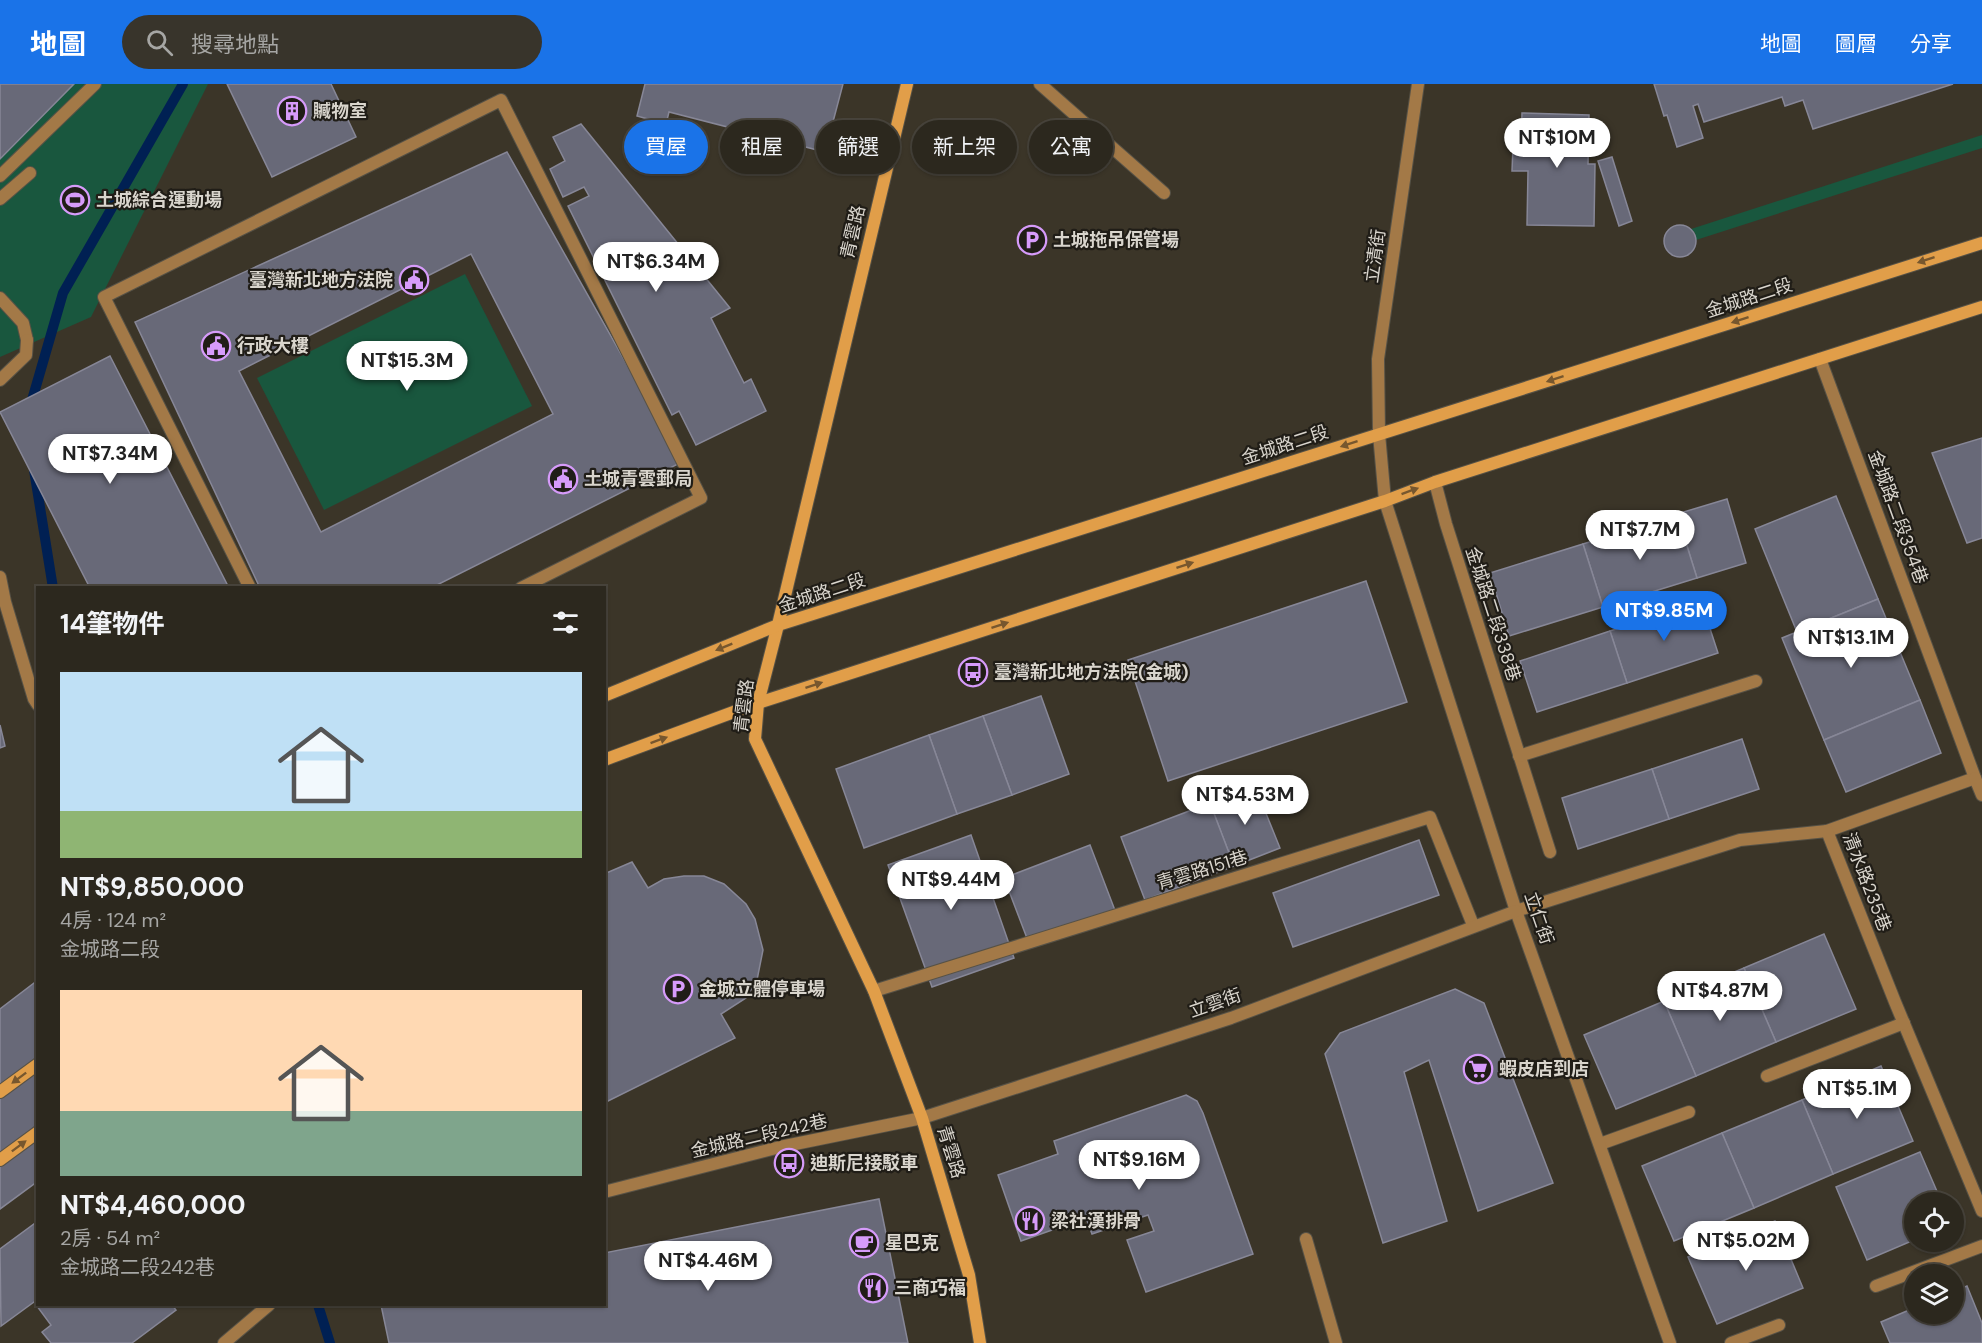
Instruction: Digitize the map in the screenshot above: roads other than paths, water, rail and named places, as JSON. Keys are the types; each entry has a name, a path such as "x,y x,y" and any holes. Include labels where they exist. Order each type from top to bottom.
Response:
{"main road":[{"name":"青雲路","path":"907,84 758,703 754,739 874,991 922,1118 969,1275 980,1343"},
{"name":"金城路二段","path":"606,695 778,625 1982,243"},
{"path":"606,759 758,703 1385,501 1435,482 1982,307"},
{"path":"0,1092 36,1065"},
{"path":"0,1160 36,1133"}],"street":[{"path":"0,176 95,84"},
{"path":"1040,84 1164,193"},
{"name":"立清街","path":"1385,501 1379,434 1378,359 1418,84"},
{"path":"249,586 104,297 501,100 701,498 527,586"},
{"path":"0,199 30,173"},
{"path":"0,298 22,323 27,339 26,355 0,380"},
{"name":"金城路二段354巷","path":"1820,359 1982,795"},
{"name":"金城路二段338巷","path":"1435,482 1446,524 1550,852"},
{"name":"立仁街","path":"1385,501 1516,910 1670,1343"},
{"path":"0,577 5,602 36,699"},
{"path":"1519,756 1756,681"},
{"path":"1827,831 1975,778"},
{"name":"青雲路151巷","path":"874,991 1430,818 1473,925"},
{"name":"清水路235巷","path":"1516,910 1740,840 1827,831 1982,1211"},
{"name":"立雲街","path":"922,1118 1231,1018 1516,910"},
{"path":"1767,1076 1904,1023"},
{"path":"1600,1144 1689,1112"},
{"name":"金城路二段242巷","path":"606,1191 780,1147 922,1118"},
{"path":"1306,1239 1336,1343"},
{"path":"1876,1286 1982,1246"},
{"path":"224,1343 268,1306"},
{"path":"1731,1343 1779,1325"}],"waterway":[{"path":"30,407 63,293 183,84"},
{"path":"34,470 53,586"},
{"path":"318,1306 330,1343"}],"place":[{"name":"贓物室","path":"292,111"},
{"name":"土城綜合運動場","path":"75,200"},
{"name":"土城拖吊保管場","path":"1032,240"},
{"name":"臺灣新北地方法院","path":"414,280"},
{"name":"行政大樓","path":"216,346"},
{"name":"土城青雲郵局","path":"563,479"},
{"name":"臺灣新北地方法院(金城)","path":"973,672"},
{"name":"金城立體停車場","path":"678,989"},
{"name":"蝦皮店到店","path":"1478,1069"},
{"name":"迪斯尼接駁車","path":"789,1163"},
{"name":"梁社漢排骨","path":"1030,1221"},
{"name":"星巴克","path":"864,1243"},
{"name":"三商巧福","path":"873,1288"}]}
